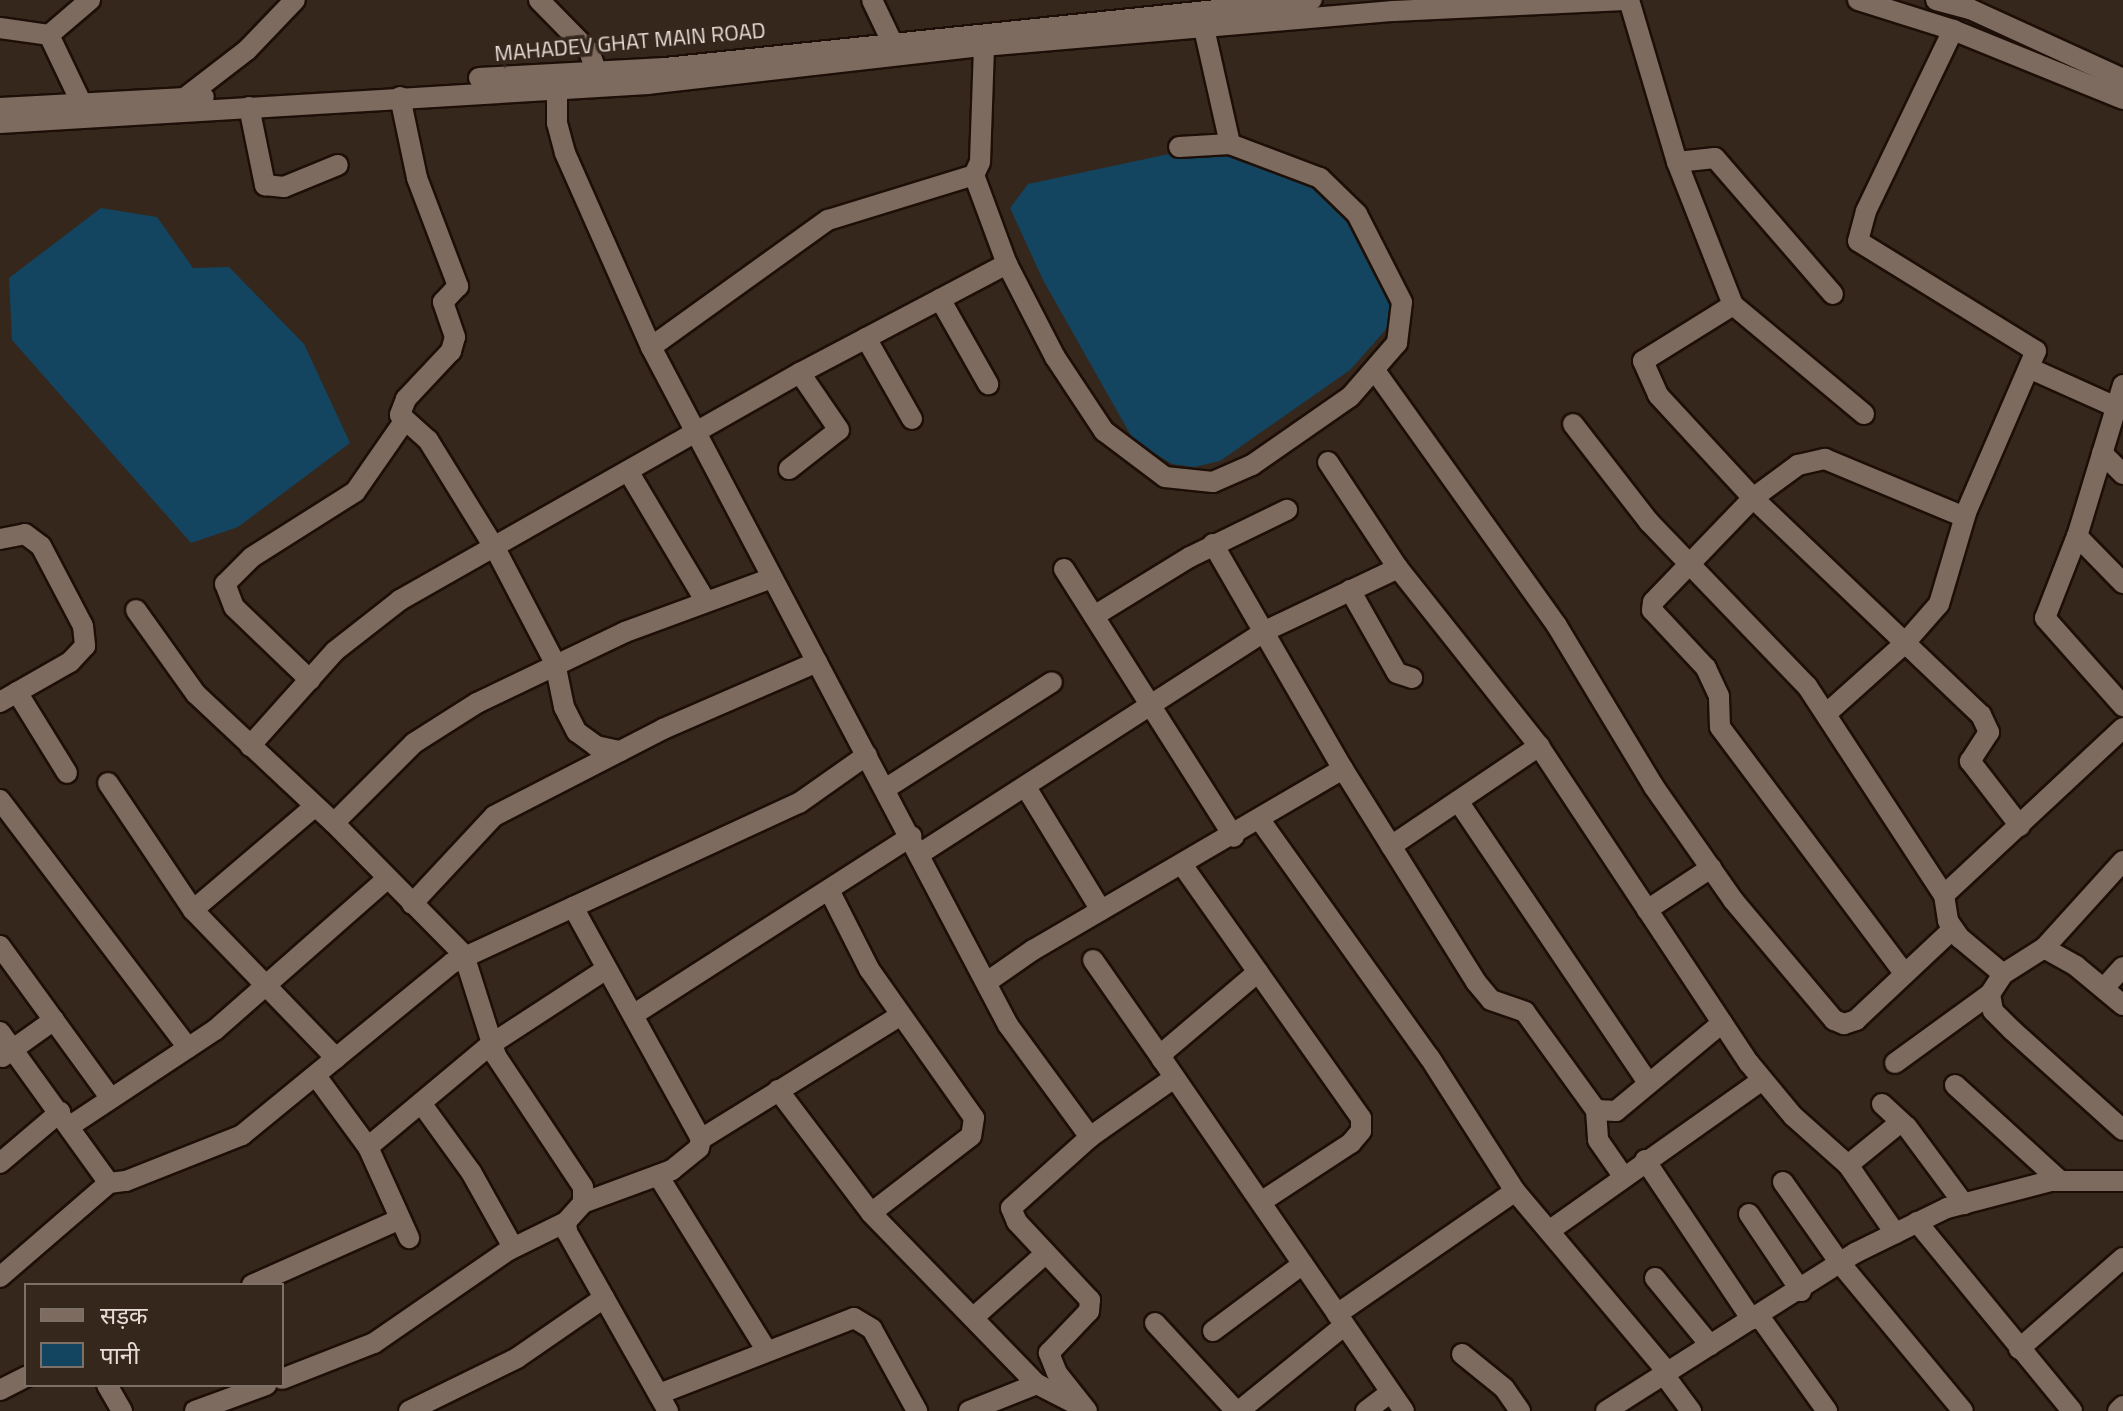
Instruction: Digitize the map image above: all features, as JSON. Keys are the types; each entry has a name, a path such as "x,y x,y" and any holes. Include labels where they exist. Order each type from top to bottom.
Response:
{"street":[{"path":"0,28 49,35 90,0"},
{"path":"186,97 247,50 295,0"},
{"path":"539,0 589,51 599,79"},
{"path":"872,0 892,42"},
{"name":"MAHADEV GHAT MAIN ROAD","path":"0,108 599,79 892,42 1311,0"},
{"path":"0,123 557,89 599,79 984,46 1200,13 1393,11 1627,0 1677,162 1733,305 1864,414"},
{"path":"1858,0 1953,30 2123,99"},
{"path":"1936,0 1970,9 2123,79"},
{"path":"1200,13 1230,144"},
{"path":"1826,714 1904,644 1939,604 1966,513 2036,351 1858,241 1866,211 1953,30"},
{"path":"49,35 81,102"},
{"path":"984,46 980,162 974,175 1007,264 1055,357 1104,431 1126,452 1180,482 1213,482 1234,476 1350,397 1376,372 1397,343 1402,302 1357,214 1320,178 1230,144 1179,147"},
{"path":"557,89 557,123 565,153 651,347 699,431 772,578 917,845 1008,1025 1090,1137"},
{"path":"400,97 417,178 458,286 443,302 455,337 451,351 406,399 400,415 403,423 428,440 496,550 555,663 564,707 577,732 596,746 620,751"},
{"path":"249,107 265,185 284,187 338,165"},
{"path":"1677,162 1715,158 1833,294"},
{"path":"651,347 828,220 974,175"},
{"path":"250,746 310,680 382,613 800,373 1007,264"},
{"path":"940,299 988,384"},
{"path":"1733,305 1643,361 1658,395 1753,498 1981,715 1989,732 1974,748 1970,761 2020,826"},
{"path":"866,338 912,419"},
{"path":"2029,368 2116,407"},
{"path":"1376,372 1557,626 1623,739 1711,868 1834,1020 1844,1024 1856,1020 1953,929"},
{"path":"789,469 839,430 800,373"},
{"path":"2123,385 2077,536 2045,618 2123,706"},
{"path":"310,680 234,607 225,584 252,557 355,492 403,423"},
{"path":"1573,424 1649,522 1807,686 1944,895 1953,929 2003,974"},
{"path":"2102,453 2123,474"},
{"path":"1904,973 1720,727 1719,696 1706,668 1652,610 1653,602 1753,498 1798,465 1825,459 1964,517 1966,513"},
{"path":"1328,462 1398,568 1539,746 1762,1080 1848,1165 1895,1233"},
{"path":"628,471 706,602"},
{"path":"1094,616 1213,544 1287,510"},
{"path":"0,539 25,534 41,546 85,635 85,646 70,662 8,697 67,773"},
{"path":"2077,536 2123,583"},
{"path":"1213,544 1343,769 1476,982 1491,1000 1525,1012 1596,1110 1598,1140 1623,1176"},
{"path":"633,1015 829,890 1027,789 1150,702 1265,631 1398,568"},
{"path":"1064,569 1234,837"},
{"path":"334,823 414,743 555,663 772,578"},
{"path":"1350,590 1397,673 1412,678"},
{"path":"136,610 183,680 334,823 464,955 490,1045 572,1168 586,1195 566,1222 513,1247 374,1343 284,1378"},
{"path":"412,904 494,816 620,751 817,662"},
{"path":"885,789 1052,682"},
{"path":"1944,895 2123,728"},
{"path":"1391,846 1539,746"},
{"path":"0,1277 109,1183 126,1181 242,1135 464,955 799,803 867,755"},
{"path":"987,982 1101,910 1234,837 1343,769"},
{"path":"108,783 193,910 336,1058"},
{"path":"1027,789 1101,910"},
{"path":"0,800 188,1048"},
{"path":"1458,801 1649,1084"},
{"path":"193,910 315,806"},
{"path":"1260,820 1430,1058 1515,1191 1663,1371 1691,1411"},
{"path":"1183,866 1361,1118 1361,1131 1351,1143 1261,1202"},
{"path":"1895,1063 1990,994 2003,974 2044,948 2121,867"},
{"path":"1647,910 1711,868"},
{"path":"0,1163 65,1119 188,1048 266,988 387,879"},
{"path":"829,890 869,969 969,1108 973,1128 951,1153 871,1213"},
{"path":"573,907 605,970 701,1139"},
{"path":"0,946 109,1096"},
{"path":"2044,948 2104,988 2123,1005"},
{"path":"1093,960 1404,1411"},
{"path":"2104,988 2123,967"},
{"path":"368,1147 490,1045 605,970"},
{"path":"1162,1059 1165,1051 1258,972"},
{"path":"1990,994 1993,1011 2123,1130"},
{"path":"583,1203 659,1177 689,1158 701,1139 901,1015"},
{"path":"6,1054 54,1020"},
{"path":"1596,1110 1616,1111 1722,1023"},
{"path":"0,1032 6,1054 65,1119 109,1183"},
{"path":"316,1076 368,1147 409,1238"},
{"path":"1085,1409 1057,1373 1049,1353 1092,1305 1017,1222 1011,1208 1090,1137 1174,1078"},
{"path":"1549,1231 1645,1160 1762,1080"},
{"path":"1955,1085 2060,1181"},
{"path":"778,1090 871,1213 1037,1384 1085,1409"},
{"path":"421,1103 471,1172 513,1247"},
{"path":"1882,1104 1901,1122 1964,1204"},
{"path":"1848,1165 1901,1122"},
{"path":"1645,1160 1755,1318 1827,1411"},
{"path":"659,1177 767,1351"},
{"path":"1618,1408 1663,1371 1801,1291 1840,1263 1917,1222 1964,1204 2060,1181 2123,1181"},
{"path":"1783,1182 1840,1263 1963,1411"},
{"path":"1155,1323 1238,1411 1341,1320 1515,1191"},
{"path":"1749,1214 1801,1291"},
{"path":"256,1283 400,1219"},
{"path":"566,1222 573,1245 663,1406 767,1351 854,1318 872,1329 917,1411"},
{"path":"1917,1222 2072,1411"},
{"path":"974,1317 1046,1253"},
{"path":"2019,1349 2123,1258"},
{"path":"1213,1331 1303,1264"},
{"path":"1655,1278 1710,1345"},
{"path":"409,1411 446,1403 604,1298"},
{"path":"1462,1354 1504,1388 1520,1411"},
{"path":"0,1390 24,1378"},
{"path":"972,1411 1037,1384"},
{"path":"108,1387 122,1411"},
{"path":"195,1411 261,1387"},
{"path":"1366,1411 1391,1392"},
{"path":"2118,1411 2123,1406"}],"water":[{"path":"1216,144 1262,156 1330,198 1361,225 1398,295 1389,326 1350,370 1220,461 1194,467 1172,464 1134,441 1043,280 1010,208 1028,184"},
{"path":"101,208 157,217 193,268 229,267 304,344 350,443 238,527 191,543 12,340 9,278"}]}
